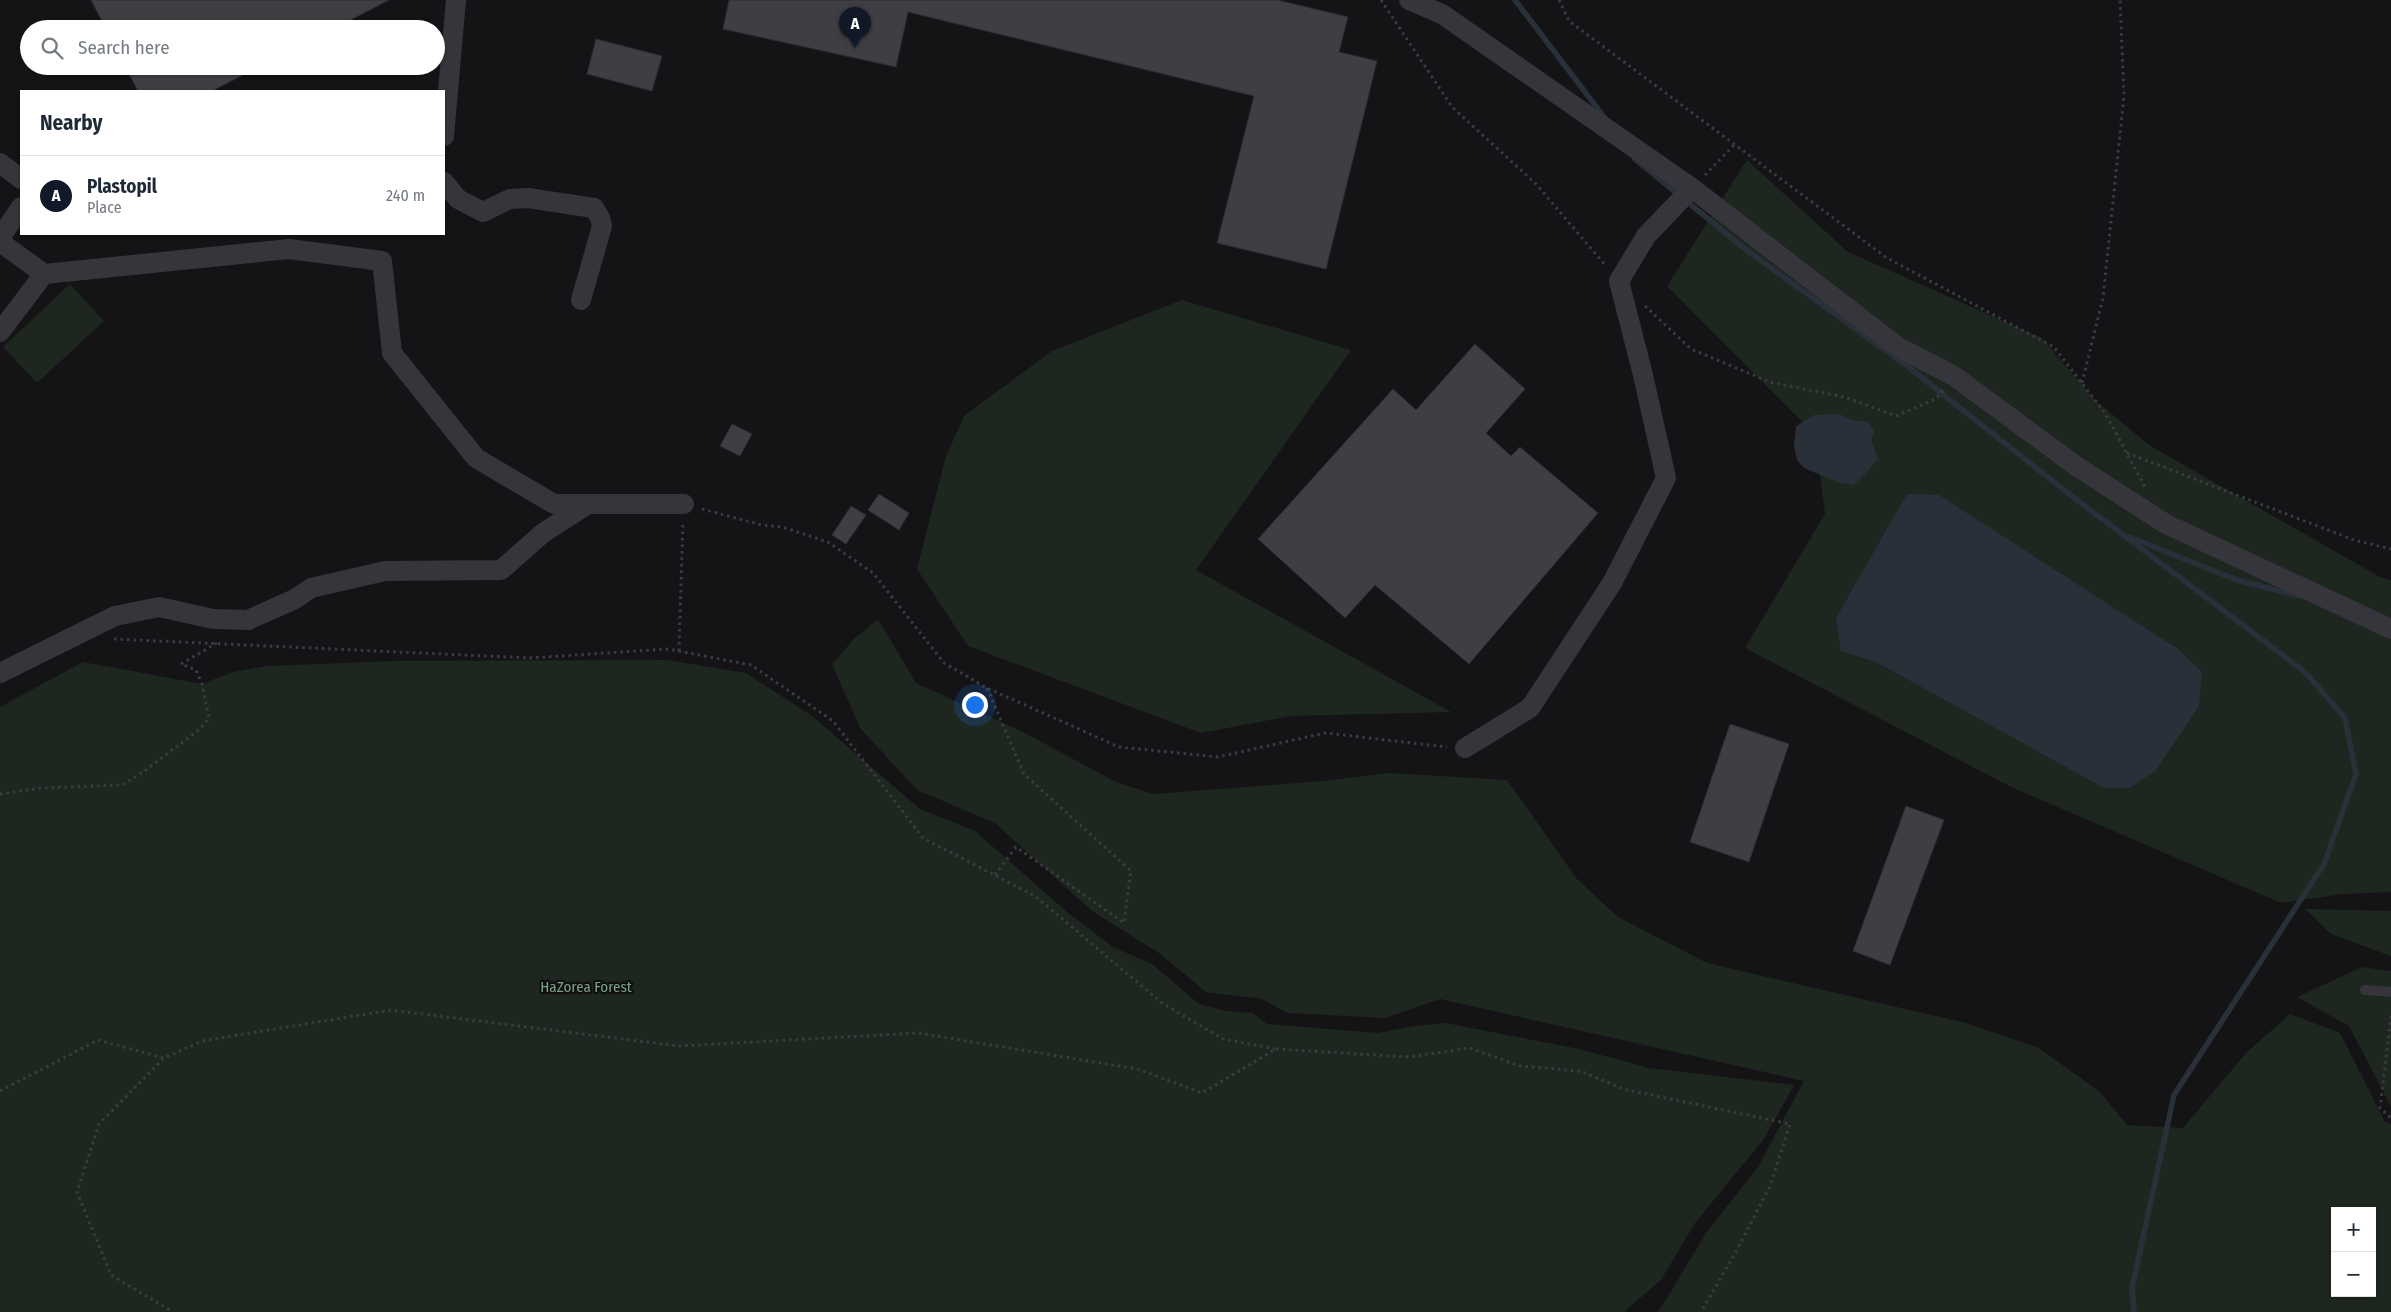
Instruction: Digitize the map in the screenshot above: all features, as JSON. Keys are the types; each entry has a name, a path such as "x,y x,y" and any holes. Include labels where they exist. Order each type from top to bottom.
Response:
{"street":[{"path":"445,125 456,0"},
{"path":"1409,0 1442,14 1692,188 1898,347 1954,376 2076,466 2166,524 2391,629"},
{"path":"0,163 20,178"},
{"path":"445,183 458,199 483,212 510,198 528,198 594,208 602,226 581,300"},
{"path":"1465,748 1530,708 1612,583 1666,478 1619,281 1646,236 1692,188"},
{"path":"0,238 20,208"},
{"path":"0,242 44,274 289,249 382,261 392,353 476,458 554,504 684,504"},
{"path":"0,332 44,274"},
{"path":"0,673 115,616 158,607 213,619 248,620 296,599 311,588 384,571 501,570 543,532 588,504"}],"lane":[{"path":"2365,990 2391,992"}],"path":[{"path":"1382,0 1452,107 1536,184 1619,281"},
{"path":"1559,0 1570,21 1887,258 2054,346 2105,414 2148,493"},
{"path":"2082,384 2103,298 2124,96 2120,0"},
{"path":"1692,188 1734,145"},
{"path":"1641,302 1691,349 1770,382 1844,397 1896,416 1936,399"},
{"path":"2127,453 2354,540 2391,549"},
{"path":"678,650 684,504 762,525 782,527 828,542 873,573 944,663 987,688 1119,747 1218,757 1325,733 1465,748"},
{"path":"110,638 530,658 678,650 751,665 833,721 923,838 1035,896 1162,1003 1223,1039 1276,1049 1409,1057 1470,1048 1520,1066 1580,1071 1623,1089 1790,1124 1770,1186 1737,1250 1701,1312"},
{"path":"0,794 42,788 122,785 143,772 200,729 209,718 202,684 196,670 180,664 217,642"},
{"path":"987,688 1024,774 1131,871 1124,923 1016,847 995,875"},
{"path":"173,1312 110,1275 78,1192 99,1124 164,1058 202,1041 391,1010 679,1046 918,1033 1137,1069 1202,1093 1276,1049"},
{"path":"2391,1016 2380,1108 2391,1118"},
{"path":"0,1091 98,1040 164,1058"}],"green space":[{"path":"1747,160 1848,252 2042,338 2095,400 2149,445 2380,577 2391,580 2391,892 2343,894 2281,903 2011,787 1745,648 1825,514 1815,435 1667,286"},
{"path":"70,284 104,321 37,383 3,347"},
{"path":"1182,300 1351,350 1196,570 1451,712 1291,716 1201,733 968,646 917,569 946,456 964,416 1052,351"},
{"path":"878,619 916,683 1021,731 1116,782 1153,794 1324,781 1389,773 1507,780 1577,879 1618,917 1707,963 1966,1023 2039,1048 2100,1092 2127,1125 2183,1128 2246,1053 2290,1014 2340,1033 2385,1122 2391,1124 2391,1312 1657,1312 1706,1233 1758,1167 1804,1081 1440,999 1385,1018 1287,1013 1262,999 1206,992 1159,953 1092,911 995,823 917,790 860,728 832,664 854,639"},
{"name":"HaZorea Forest","path":"667,660 746,673 812,716 920,809 975,831 1067,912 1113,947 1152,964 1199,1004 1226,1011 1253,1013 1267,1024 1378,1033 1414,1026 1446,1023 1579,1049 1649,1068 1794,1085 1764,1139 1695,1223 1661,1280 1624,1312 0,1312 0,707 83,662 202,684 233,672 267,666 395,661"},
{"path":"2305,909 2391,911 2391,956 2331,934"},
{"path":"2362,967 2391,971 2391,1107 2349,1026 2297,997"}],"shaded area":[{"path":"1839,414 1853,420 1868,422 1875,432 1871,439 1878,459 1853,485 1840,483 1804,468 1797,460 1794,445 1796,426 1814,415"},
{"path":"1907,494 1939,495 2178,649 2202,672 2199,706 2156,770 2130,788 2104,788 1876,662 1841,651 1836,618"}],"building":[{"path":"91,0 389,0 350,20 101,20"},
{"path":"729,0 1277,0 1348,17 1339,52 1377,61 1326,269 1217,243 1254,96 908,12 896,67 723,29"},
{"path":"596,39 662,56 652,91 587,74"},
{"path":"130,75 243,75 214,90 137,90"},
{"path":"1475,344 1525,389 1486,433 1511,456 1520,447 1598,513 1469,664 1375,585 1345,618 1258,539 1393,389 1416,410"},
{"path":"732,424 752,434 740,456 720,446"},
{"path":"879,494 909,513 899,530 868,510"},
{"path":"851,506 866,515 846,544 832,535"},
{"path":"1730,724 1789,744 1749,862 1690,842"},
{"path":"1906,806 1944,820 1890,965 1853,951"}],"waterway":[{"path":"1515,0 1604,117"},
{"path":"1635,159 1745,249 1907,366 2073,497 2305,672 2345,718 2356,774 2324,864 2174,1095 2132,1288 2134,1312"},
{"path":"2129,537 2237,580 2299,596"}],"place":[{"name":"Plastopil","path":"855,48"}]}
